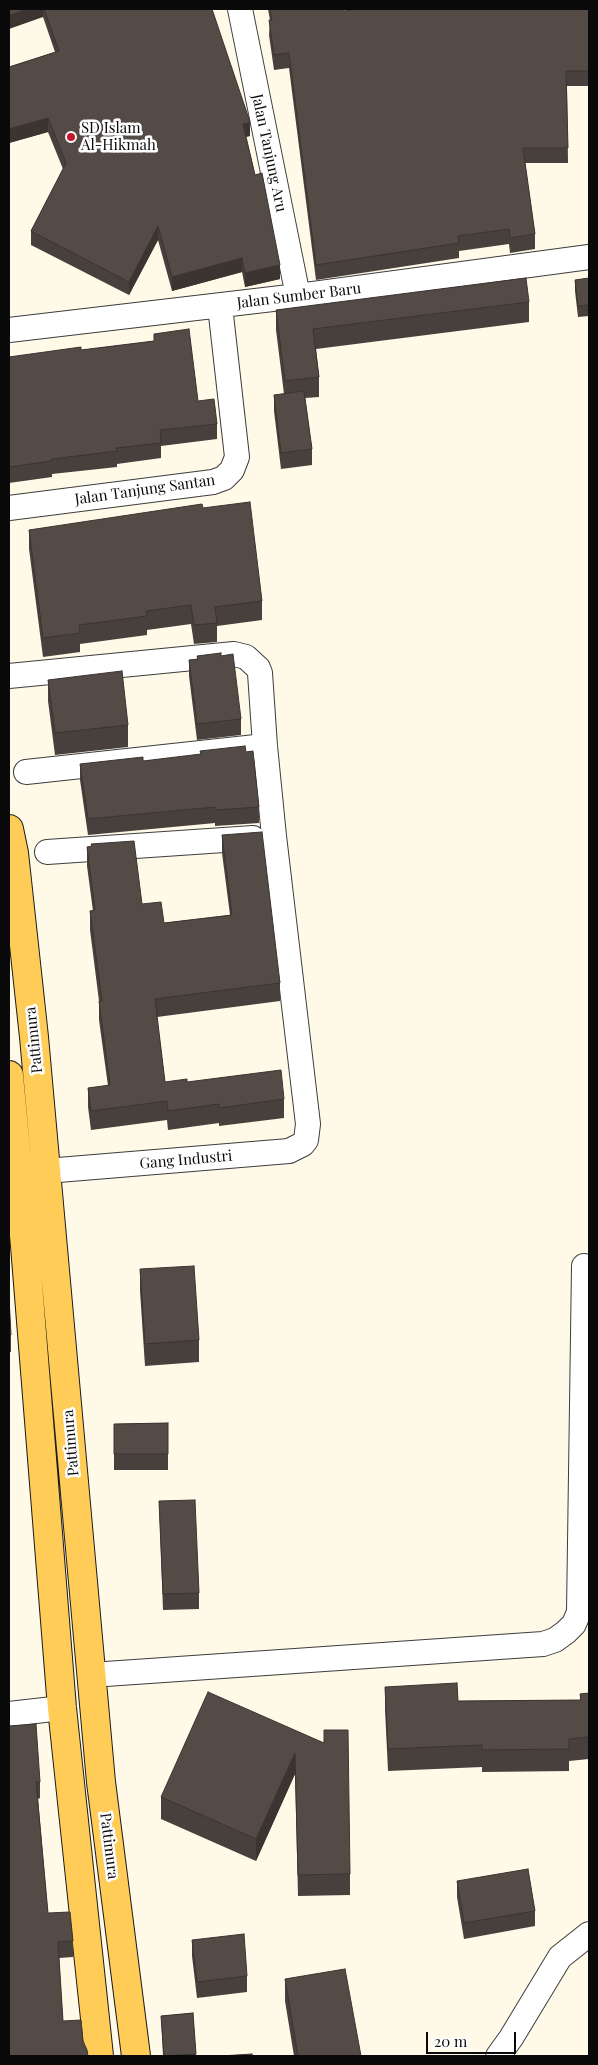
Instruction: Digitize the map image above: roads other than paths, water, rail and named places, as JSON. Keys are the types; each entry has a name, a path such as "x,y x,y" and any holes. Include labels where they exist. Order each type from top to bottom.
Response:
{"main road":[{"name":"Pattimura","path":"9,829 14,853 40,1105 101,1782 136,2056"},
{"name":"Pattimura","path":"9,1075 17,1247 62,1708 99,2056"},
{"path":"12,1108 40,1105"},
{"path":"88,1959 123,1955"}],"street":[{"name":"Jalan Tanjung Aru","path":"240,9 298,296"},
{"name":"Jalan Sumber Baru","path":"10,326 220,306 589,257"},
{"name":"Jalan Tanjung Santan","path":"9,508 214,482 224,478 232,470 237,457 220,306"},
{"path":"9,676 234,654 242,656 254,664 260,673 274,836 47,852"},
{"path":"26,772 265,746"},
{"name":"Gang Industri","path":"46,1171 289,1151 303,1144 306,1140 308,1124 274,836"},
{"path":"91,1675 543,1644 555,1640 566,1632 584,1612 584,1266"},
{"path":"9,1714 62,1708"},
{"path":"498,2056 560,1957 589,1934"}],"place":[{"name":"SD Islam Al-Hikmah","path":"71,137"}]}
